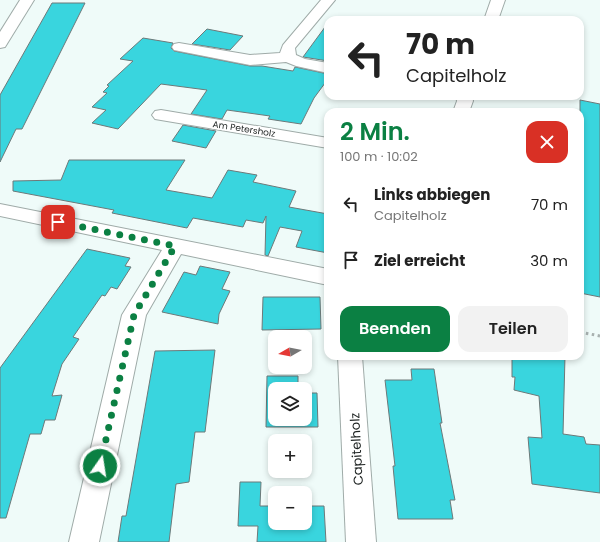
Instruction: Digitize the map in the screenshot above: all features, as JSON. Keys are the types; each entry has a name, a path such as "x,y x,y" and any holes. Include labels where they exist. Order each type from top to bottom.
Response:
{"street":[{"path":"0,44 27,0"},
{"path":"288,57 288,48 328,0"},
{"path":"492,16 498,0"},
{"path":"180,47 250,60 288,57 301,63 324,67"},
{"name":"Am Petersholz","path":"161,115 324,142"},
{"path":"0,210 324,276"},
{"path":"84,542 134,315 175,246"},
{"name":"Capitelholz","path":"350,360 362,542"}],"path":[{"path":"584,333 600,336"}],"building":[{"path":"52,3 85,3 22,129 16,129 0,162 0,95"},
{"path":"324,28 324,60 303,57"},
{"path":"207,29 243,36 230,50 192,44"},
{"path":"143,38 173,43 171,48 174,51 250,66 262,66 293,71 295,67 324,73 324,84 314,98 301,124 268,119 270,116 227,110 222,119 191,114 207,90 161,84 118,129 92,123 106,110 92,107 107,93 103,92 109,86 107,85 133,61 120,59"},
{"path":"580,100 600,104 600,297 584,294 584,108 580,108"},
{"path":"183,125 216,131 206,148 172,141"},
{"path":"69,160 185,160 166,190 212,198 228,170 257,175 253,182 296,191 289,207 324,213 324,252 296,247 302,231 280,227 268,256 265,255 266,216 263,223 246,220 243,227 193,218 187,228 112,213 114,210 13,191 13,181 61,180"},
{"path":"87,249 130,258 125,266 131,267 117,289 111,287 105,296 102,295 73,337 79,339 62,364 52,396 62,395 55,420 45,420 41,434 30,434 6,518 0,518 0,368"},
{"path":"200,266 230,272 222,289 230,291 219,314 218,324 162,312 184,272 196,275"},
{"path":"263,297 320,297 321,329 262,330"},
{"path":"215,350 205,432 195,432 189,482 176,484 169,542 118,542 122,516 126,516 155,351"},
{"path":"512,360 565,360 563,434 584,437 586,444 600,445 600,493 532,484 528,437 542,438 539,396 514,390 515,377 512,377"},
{"path":"411,369 434,369 442,423 440,423 455,500 450,500 453,519 398,519 393,466 395,466 385,380 412,380"},
{"path":"267,376 298,376 298,382 268,382 268,426 312,426 312,393 317,393 318,427 266,427"},
{"path":"240,482 261,482 260,506 268,506 268,530 312,530 312,506 324,506 326,542 257,542 258,526 238,526"}],"route":[{"path":"58,222 175,246 134,315 100,466"}]}
